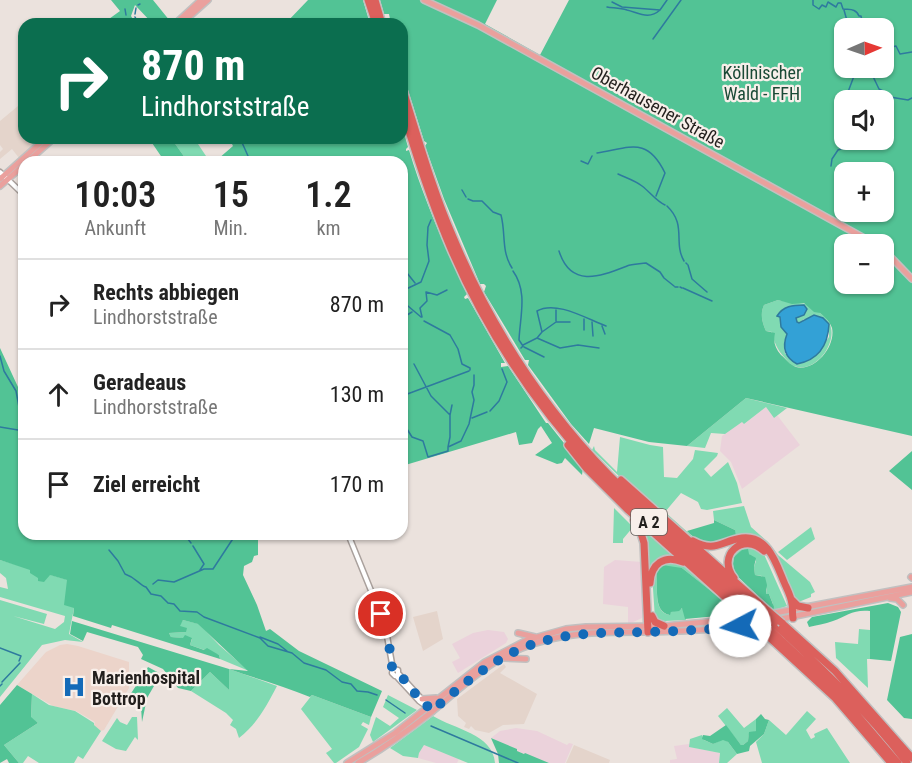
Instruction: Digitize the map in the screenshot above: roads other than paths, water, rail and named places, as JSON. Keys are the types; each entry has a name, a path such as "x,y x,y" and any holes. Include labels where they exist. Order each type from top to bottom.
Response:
{"highway":[{"path":"368,0 374,18"},
{"path":"375,0 380,18"},
{"name":"A 2","path":"408,106 437,195 467,270 524,370 577,440 609,475 764,611"},
{"name":"A 2","path":"408,126 434,206 465,280 504,352 555,422 619,494 749,616 840,695 897,763"},
{"path":"555,422 558,431 587,469 628,510 749,616"},
{"path":"577,440 584,442 614,474 748,593"},
{"path":"628,510 640,530 644,543 650,629"},
{"path":"672,525 689,539 707,547 719,546 741,538 759,541 771,553 791,600 793,614"},
{"path":"793,614 766,554 757,545 746,543 733,550 728,562 732,576 869,715 906,763"},
{"path":"650,629 651,578 656,565 665,559 674,559 699,574"},
{"path":"791,600 798,606 808,608"},
{"path":"652,615 656,622 664,626"},
{"path":"778,624 835,671 912,760"},
{"path":"762,626 835,698 891,763"},
{"path":"878,747 897,763"}],"main road":[{"path":"182,18 201,0"},
{"path":"188,18 208,0"},
{"name":"Oberhausener Straße","path":"424,0 491,32 857,234"},
{"path":"26,156 39,144"},
{"path":"34,156 47,144"},
{"path":"0,186 3,176 18,163"},
{"path":"3,176 18,168"},
{"path":"894,260 912,279"},
{"path":"429,708 438,698 485,662 518,644 566,629 586,627 650,629 749,616 793,614 808,608 912,587"},
{"path":"346,763 360,761 429,708 502,658 521,648 559,636 593,632 741,625 912,592"},
{"path":"889,598 897,599 903,605"},
{"path":"741,625 749,616"},
{"path":"518,633 537,637"},
{"path":"502,658 526,659"},
{"path":"422,699 438,698"}],"street":[{"path":"3,176 18,190"},
{"path":"350,540 387,629 392,674 397,675 429,708"},
{"path":"397,675 429,708"}],"water":[{"path":"804,305 807,309 804,315 796,318 797,322 814,315 823,318 829,324 827,339 816,355 797,364 789,358 785,351 787,334 781,327 780,317 777,316 789,307"}],"waterway":[{"path":"612,2 622,7 660,10 667,0"},
{"path":"653,39 681,0"},
{"path":"813,0 813,5 819,9 822,5 826,7 828,2 836,7 838,3 841,3 843,9 852,10 861,18"},
{"path":"607,7 648,15 660,10"},
{"path":"135,14 136,8"},
{"path":"125,9 126,15"},
{"path":"844,10 846,18"},
{"path":"894,46 896,46 900,54 912,52"},
{"path":"849,90 853,78"},
{"path":"874,78 879,89 889,94 890,97 908,100 912,98"},
{"path":"243,144 248,156"},
{"path":"597,153 637,147 651,154 665,173 656,196"},
{"path":"831,166 832,159 838,150"},
{"path":"581,161 588,164 592,156"},
{"path":"618,174 639,184 665,205"},
{"path":"462,190 466,197"},
{"path":"468,199 482,201 493,212 501,215 505,249 512,268"},
{"path":"667,206 677,220 684,261"},
{"path":"408,288 421,282 429,261 427,245 428,227 431,220"},
{"path":"559,251 564,263 571,271 579,275 597,276 629,265 646,263 660,272 674,286"},
{"path":"688,265 692,279 707,292"},
{"path":"513,271 518,279 522,296 519,340 523,346 521,348"},
{"path":"408,274 415,283"},
{"path":"683,288 712,301"},
{"path":"422,317 420,308 427,301 426,292 437,295 447,290"},
{"path":"408,306 421,317"},
{"path":"523,345 537,338 542,332 537,311 545,308 562,309 606,326"},
{"path":"556,310 556,321"},
{"path":"408,314 412,312"},
{"path":"584,319 584,330"},
{"path":"424,321 450,335 458,349 462,364 470,370"},
{"path":"542,332 556,322 570,322"},
{"path":"592,322 593,336"},
{"path":"602,326 605,334"},
{"path":"537,338 560,348 578,345 599,348"},
{"path":"524,347 544,357"},
{"path":"0,356 4,371 16,391 18,402"},
{"path":"414,364 431,396 450,415 448,447"},
{"path":"490,411 499,401 507,382 502,369"},
{"path":"408,394 469,371"},
{"path":"408,431 412,437 423,441 428,457 448,451 448,447 461,441 469,424 474,400 472,392 474,375"},
{"path":"450,415 452,405"},
{"path":"472,418 487,412"},
{"path":"0,427 18,430"},
{"path":"153,584 158,580 174,582 204,569 213,569 232,540"},
{"path":"193,546 204,564 200,570"},
{"path":"109,550 125,574 146,587 151,594 161,596 168,603 174,604 180,611 197,612 204,617 260,638 268,646 292,653 304,663 326,670 342,682 351,684 357,691 377,695"},
{"path":"260,637 278,644 287,651"},
{"path":"0,648 21,656 19,661"},
{"path":"2,682 20,663"},
{"path":"386,700 405,713"},
{"path":"431,726 518,763"}],"place":[{"name":"Marienhospital Bottrop","path":"74,687"}],"park label":[{"name":"Köllnischer Wald - FFH","path":"762,82"}]}
